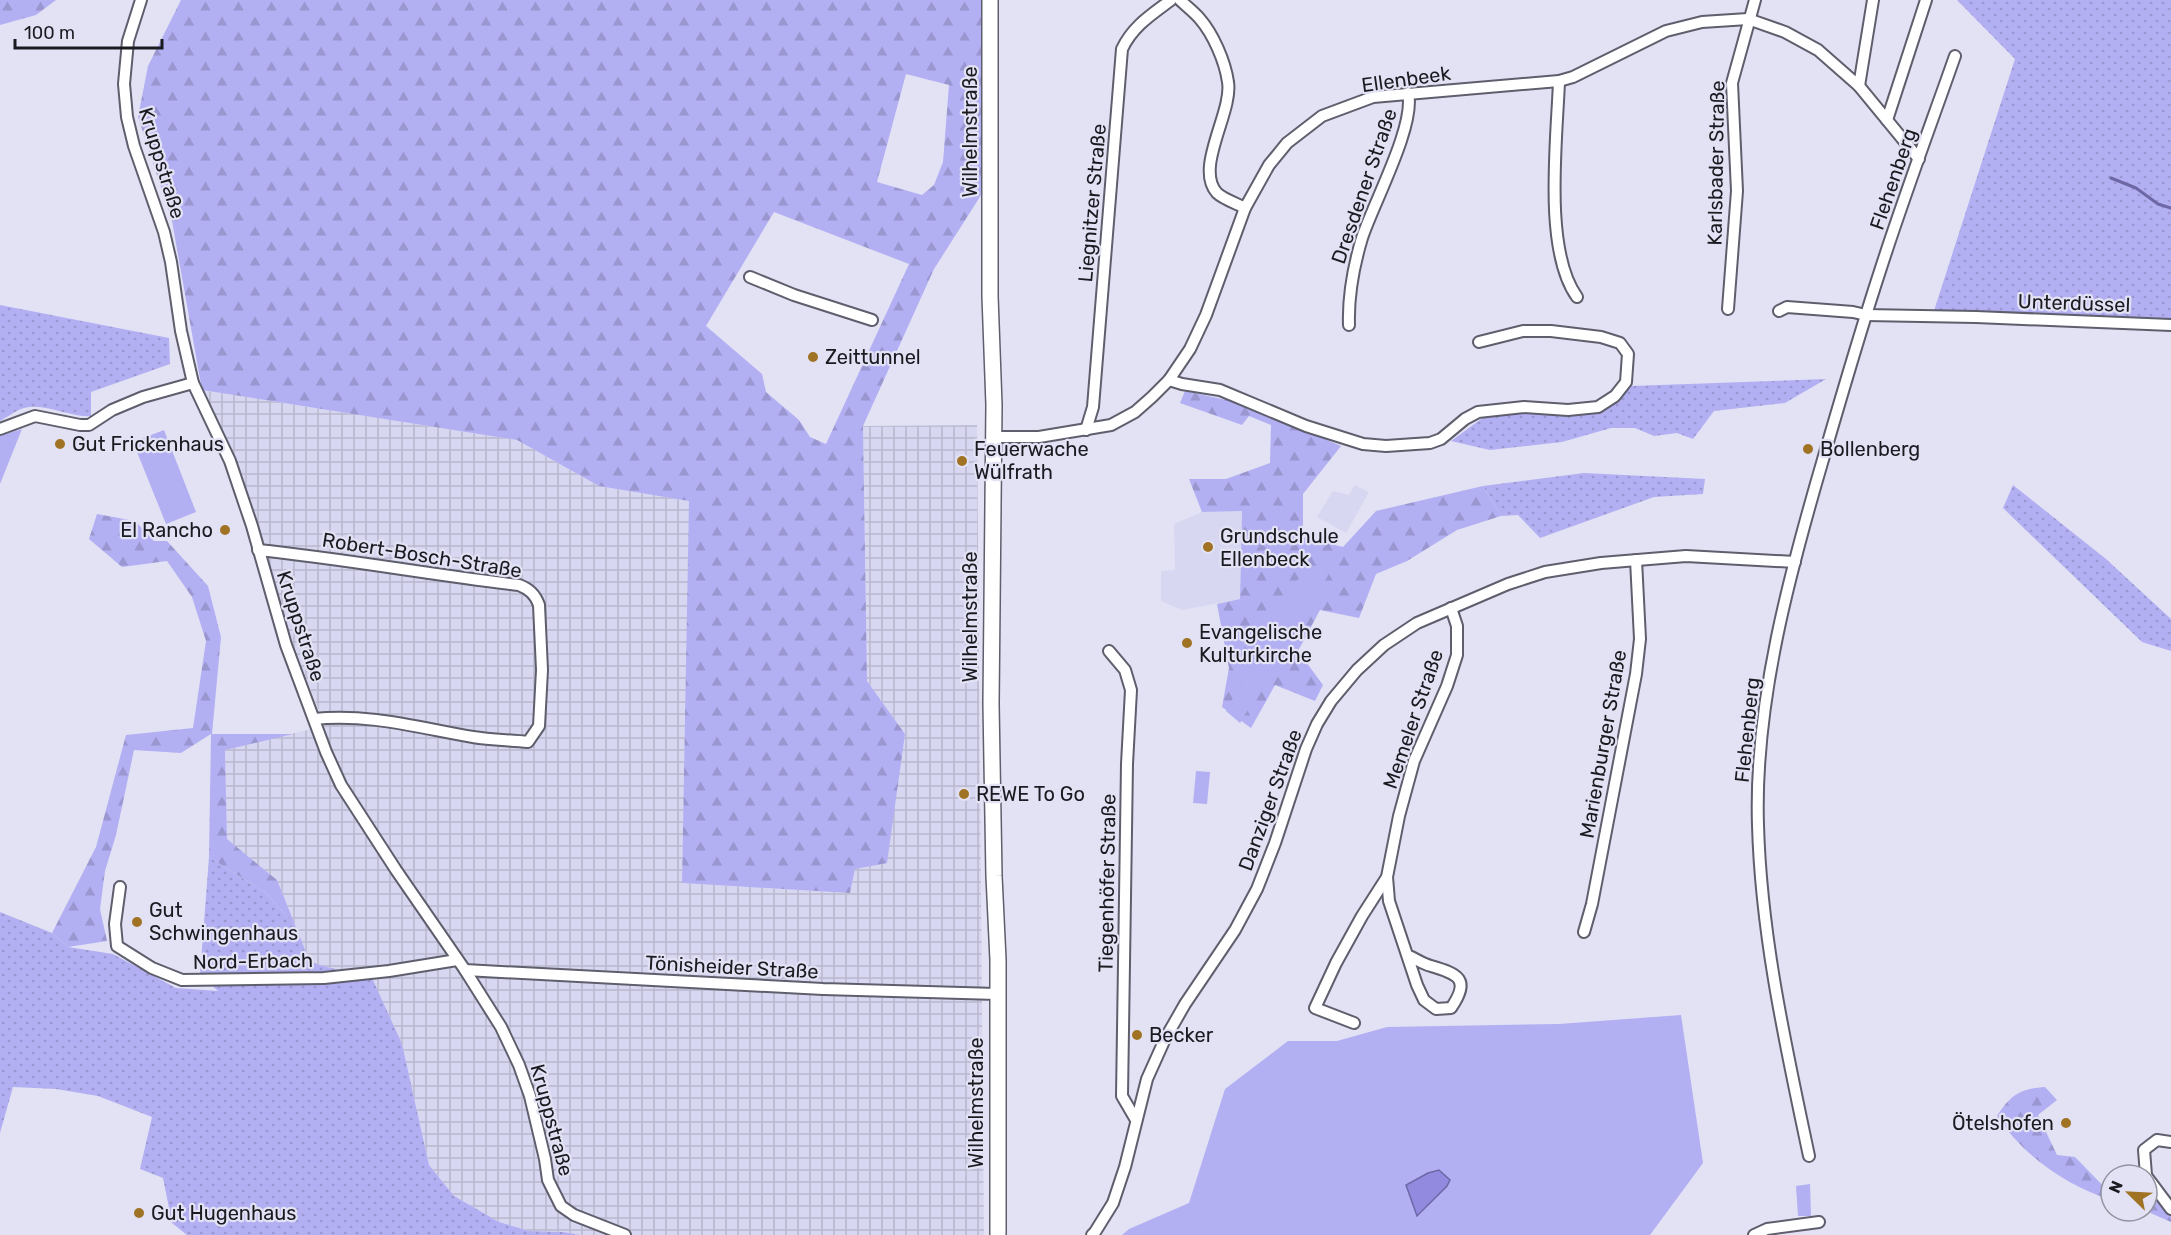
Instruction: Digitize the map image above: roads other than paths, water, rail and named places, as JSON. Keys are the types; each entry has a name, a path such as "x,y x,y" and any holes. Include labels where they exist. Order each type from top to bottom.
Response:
{"main road":[{"name":"Wilhelmstraße","path":"990,0 990,296 994,405 991,704 998,994 998,1235"}],"street":[{"name":"Kruppstraße","path":"141,0 133,20 124,84 127,117 134,146 164,232 171,262 181,331 193,383 230,461 286,645 326,752 341,784 501,1027 519,1065 535,1117 548,1180 561,1206 574,1215 626,1235"},
{"name":"Liegnitzer Straße","path":"1086,430 1093,407 1122,49 1129,35 1140,23 1171,0"},
{"path":"1180,0 1206,28 1218,51 1228,83 1223,117 1210,158 1211,178 1217,193 1245,208"},
{"name":"Karlsbader Straße","path":"1728,309 1737,191 1732,83 1755,0"},
{"path":"1859,86 1873,0"},
{"path":"1887,120 1926,0"},
{"name":"Ellenbeek","path":"993,437 1039,437 1086,430 1111,425 1135,412 1169,380 1190,349 1206,315 1245,208 1269,165 1287,143 1322,116 1373,98 1559,81 1573,77 1666,31 1702,22 1748,20 1785,32 1818,50 1859,86 1919,159"},
{"name":"Flehenberg","path":"1809,1156 1769,948 1758,824 1760,762 1768,688 1795,562 1866,315 1955,56"},
{"path":"1559,81 1556,183 1558,231 1562,266 1577,297"},
{"name":"Dresdener Straße","path":"1349,325 1348,298 1351,277 1366,228 1404,132 1411,103 1408,93"},
{"path":"750,277 794,295 872,320"},
{"path":"1779,311 1787,308 1853,312 1866,315"},
{"name":"Unterdüssel","path":"1866,315 2171,325"},
{"path":"1169,380 1220,390 1306,426 1363,444 1386,446 1430,443 1442,439 1465,419 1478,412 1524,407 1569,410 1598,408 1615,396 1626,382 1628,354 1620,344 1601,337 1551,331 1523,331 1479,342"},
{"path":"0,429 34,416 89,425 112,410 143,396 193,383"},
{"name":"Robert-Bosch-Straße","path":"258,550 321,556 393,569 519,585 529,589 539,605 542,670 539,726 528,742 476,737 349,716 314,718"},
{"name":"Danziger Straße","path":"1092,1235 1113,1203 1125,1167 1147,1079 1165,1039 1185,1004 1235,930 1257,889 1275,843 1300,763 1317,724 1331,701 1384,645 1417,623 1508,584 1545,572 1636,560 1708,556 1795,562"},
{"name":"Marienburger Straße","path":"1584,932 1608,825 1636,674 1640,639 1636,560"},
{"name":"Memeler Straße","path":"1408,956 1429,966 1453,973 1460,981 1460,994 1450,1008 1436,1009 1424,1000 1397,929 1389,901 1387,877 1399,816 1414,761 1447,686 1457,655 1457,626 1451,608"},
{"name":"Tiegenhöfer Straße","path":"1108,651 1125,670 1131,690 1127,764 1122,1096 1136,1120"},
{"name":"Memeler Straße","path":"1354,1023 1315,1008 1336,963 1387,877"},
{"name":"Nord-Erbach","path":"120,886 115,924 117,946 152,968 182,980 324,978 457,960"},
{"name":"Tönisheider Straße","path":"465,970 823,989 998,994"},
{"path":"2145,1163 2144,1149 2157,1140 2171,1142"},
{"path":"2159,1193 2171,1209"},
{"path":"1754,1235 1767,1229 1820,1222"}],"waterway":[{"path":"2111,178 2136,188 2158,204 2171,208"}],"place":[{"name":"Zeittunnel","path":"813,357"},
{"name":"Gut Frickenhaus","path":"60,444"},
{"name":"Bollenberg","path":"1808,449"},
{"name":"Feuerwache Wülfrath","path":"962,461"},
{"name":"El Rancho","path":"225,530"},
{"name":"Grundschule Ellenbeck","path":"1208,547"},
{"name":"Evangelische Kulturkirche","path":"1187,643"},
{"name":"REWE To Go","path":"964,794"},
{"name":"Gut Schwingenhaus","path":"137,922"},
{"name":"Becker","path":"1137,1035"},
{"name":"Ötelshofen","path":"2066,1123"},
{"name":"Gut Hugenhaus","path":"139,1213"}]}
